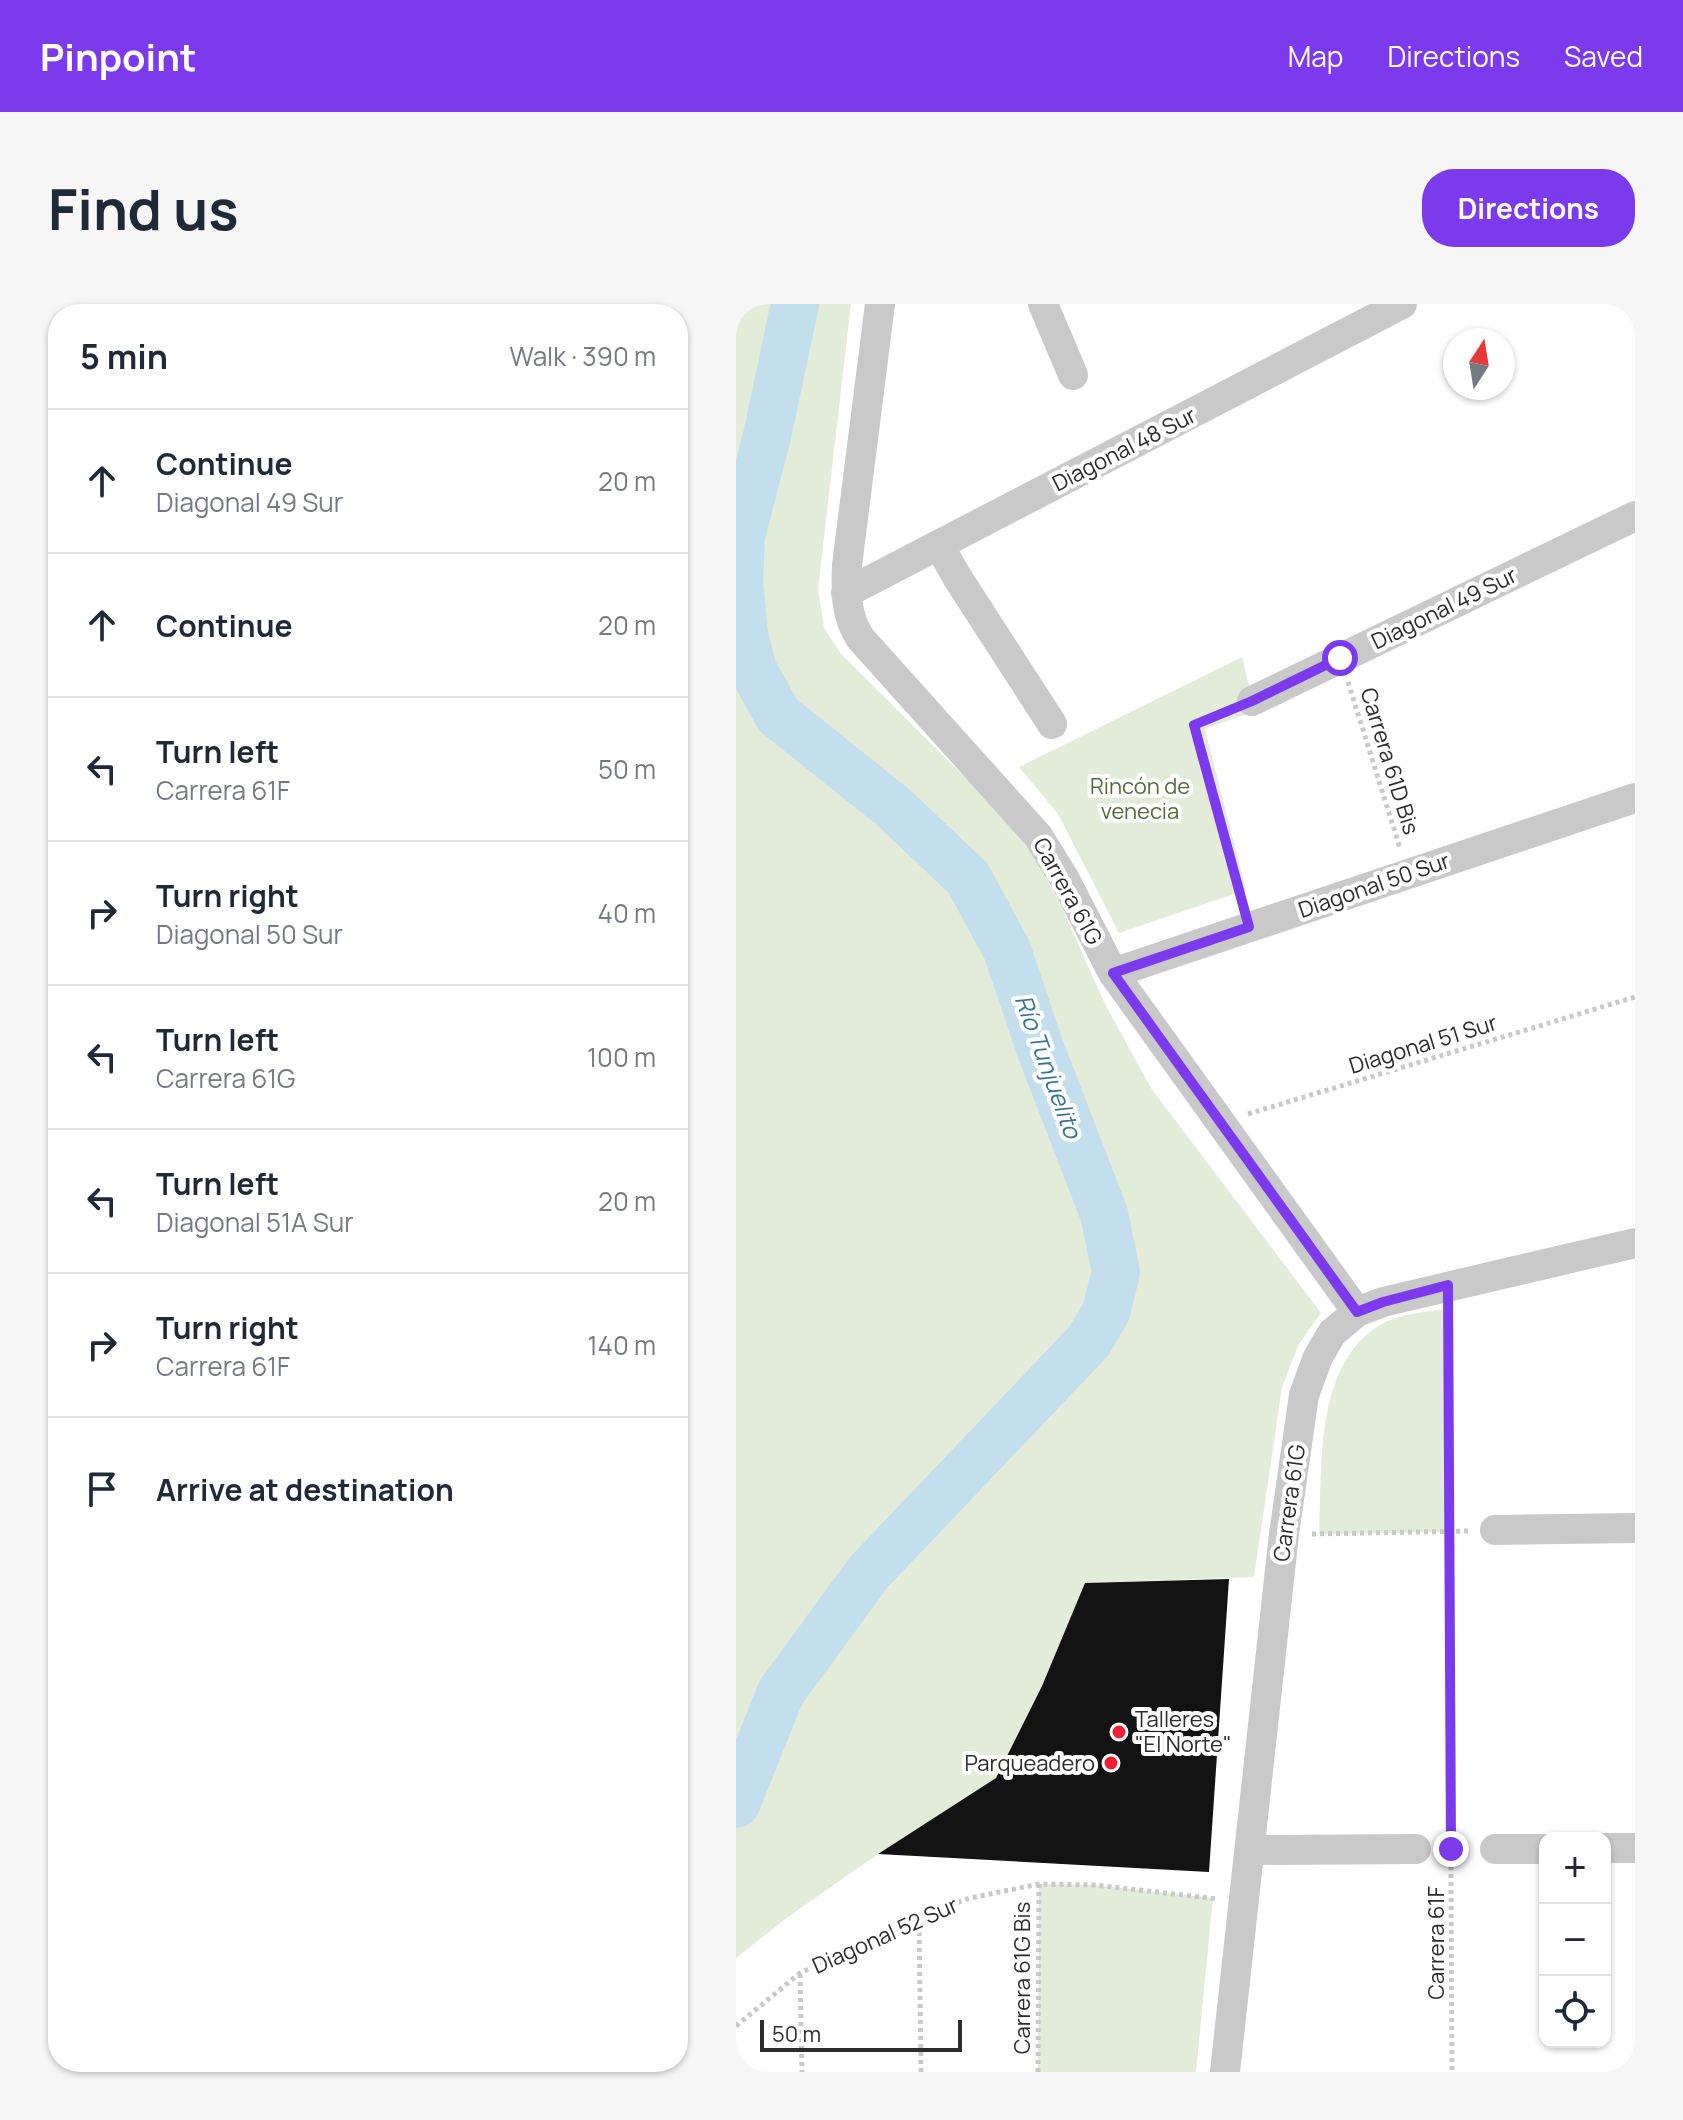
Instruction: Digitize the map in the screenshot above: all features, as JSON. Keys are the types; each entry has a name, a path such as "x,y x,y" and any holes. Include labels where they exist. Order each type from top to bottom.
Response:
{"street":[{"name":"Carrera 61G","path":"880,304 847,565 849,619 861,639 1038,836 1064,878 1113,973 1357,1312 1332,1333 1318,1357 1304,1395 1284,1534 1225,2072"},
{"path":"1043,304 1073,375"},
{"name":"Diagonal 48 Sur","path":"846,593 1402,304"},
{"name":"Diagonal 49 Sur","path":"1252,701 1635,516"},
{"path":"939,545 1052,724"},
{"name":"Diagonal 50 Sur","path":"1113,973 1635,798"},
{"path":"1357,1312 1448,1285 1635,1243"},
{"path":"1495,1530 1635,1528"},
{"path":"1611,1848 1635,1848"},
{"path":"1251,1850 1416,1849"},
{"path":"1495,1849 1539,1849"}],"path":[{"name":"Carrera 61D Bis","path":"1340,658 1408,874"},
{"path":"1249,927 1194,725 1252,701"},
{"name":"Diagonal 51 Sur","path":"1220,1122 1635,997"},
{"name":"Carrera 61F","path":"1448,1285 1452,2072"},
{"path":"1284,1534 1495,1530"},
{"path":"1416,1849 1495,1849"},
{"name":"Diagonal 52 Sur","path":"736,2026 800,1973 919,1916 970,1898 1039,1884 1095,1885 1243,1901"},
{"name":"Carrera 61G Bis","path":"1038,2072 1039,1884"},
{"path":"919,1916 921,2072"},
{"path":"800,1973 802,2072"}],"green space":[{"path":"736,304 851,304 818,589 824,628 841,654 1004,816 1036,859 1063,910 1105,1004 1151,1088 1321,1313 1299,1344 1282,1387 1254,1577 1085,1583 1042,1686 996,1778 878,1854 736,1958"},
{"name":"Rincón de venecia","path":"1242,657 1255,711 1205,729 1246,890 1119,933 1058,814 1019,767"},
{"path":"1448,1309 1449,1532 1319,1534 1325,1425 1339,1372 1353,1350 1379,1325 1408,1315"},
{"path":"1039,1884 1095,1885 1213,1898 1196,2072 1038,2072"}],"building":[{"name":"Talleres \"El Norte\"","path":"1229,1579 1209,1872 878,1854 996,1778 1042,1686 1085,1583"}],"waterway":[{"name":"Río Tunjuelito","path":"736,1804 781,1692 869,1572 1089,1341 1106,1312 1116,1272 1104,1214 1040,1048 1007,950 968,878 893,807 778,715 753,670 744,634 739,582 741,536 767,436 795,304"}],"place":[{"name":"Talleres \"El Norte\"","path":"1119,1732"},
{"name":"Parqueadero","path":"1111,1763"}],"route":[{"path":"1340,658 1194,725 1249,927 1113,973 1357,1312 1448,1285 1451,1849"}]}
